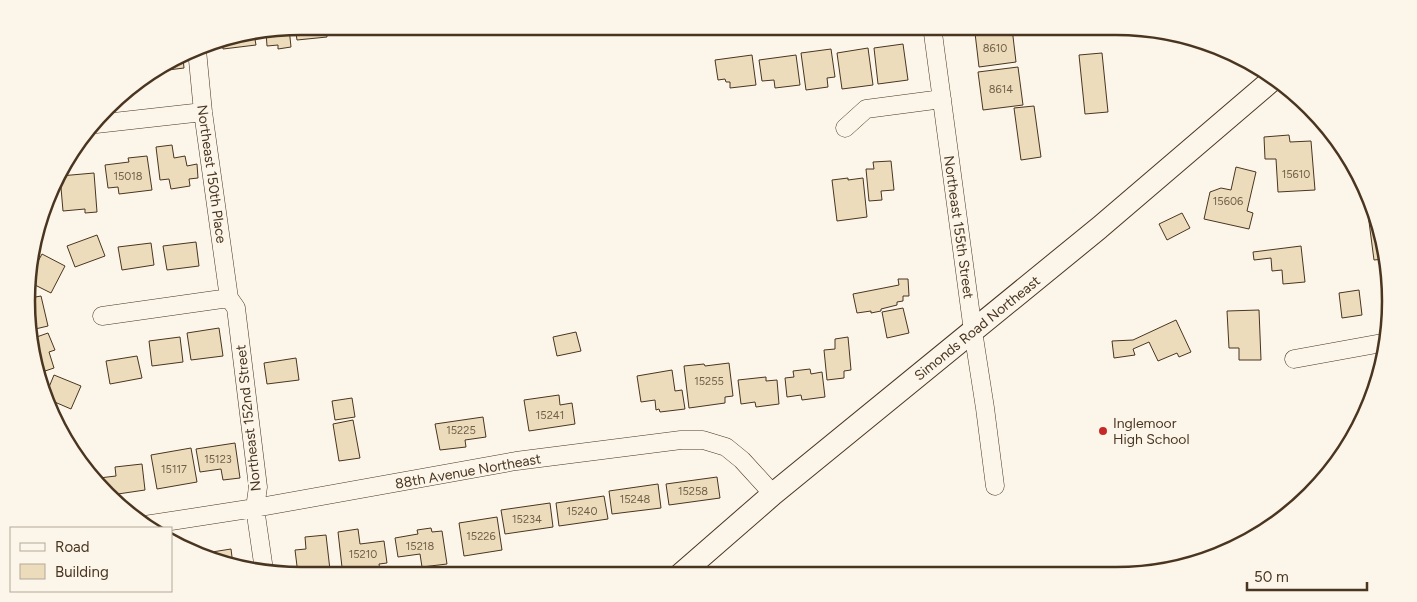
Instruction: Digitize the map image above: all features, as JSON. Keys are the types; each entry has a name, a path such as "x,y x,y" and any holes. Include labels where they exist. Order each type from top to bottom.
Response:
{"main road":[{"name":"Simonds Road Northeast","path":"689,567 773,494 1099,228 1268,83"}],"street":[{"name":"Northeast 155th Street","path":"933,35 995,486"},
{"name":"Northeast 150th Place","path":"197,56 229,298"},
{"path":"845,128 866,109 942,99"},
{"path":"104,123 203,112"},
{"path":"102,316 229,298"},
{"name":"Northeast 152nd Street","path":"229,298 236,308 238,317 258,487 255,508 263,565"},
{"path":"1294,358 1379,344"},
{"name":"88th Avenue Northeast","path":"155,523 255,508 516,461 681,440 703,440 726,447 742,460 773,494"}],"building":[{"path":"296,35 327,35 327,37 297,40"},
{"path":"975,35 1013,35 1016,62 979,67"},
{"path":"290,36 291,47 278,49 278,45 267,46 266,37"},
{"path":"255,39 256,45 223,49 223,47"},
{"path":"903,44 908,80 878,84 874,48"},
{"path":"868,48 873,85 842,89 837,53"},
{"path":"831,49 835,77 827,78 828,87 806,90 801,53"},
{"path":"1102,53 1108,112 1085,114 1079,55"},
{"path":"752,55 756,85 730,88 730,82 726,82 725,79 718,80 715,60"},
{"path":"796,55 800,85 775,88 774,80 762,81 759,60"},
{"path":"183,62 184,68 170,70"},
{"path":"1018,67 1023,105 983,110 978,72"},
{"path":"1034,106 1041,157 1021,160 1014,108"},
{"path":"1289,135 1290,142 1311,141 1315,190 1278,192 1276,159 1265,159 1264,137"},
{"path":"172,145 174,158 185,156 187,166 197,164 198,178 189,179 190,186 171,189 169,179 160,180 156,147"},
{"path":"147,156 152,190 119,194 118,187 108,188 105,165 129,162 128,158"},
{"path":"891,161 894,190 881,191 882,200 869,201 866,169 874,169 873,162"},
{"path":"1236,167 1256,172 1247,211 1253,213 1249,229 1204,219 1210,192 1221,188 1231,190"},
{"path":"94,173 97,212 85,213 85,209 63,211 61,186 67,175"},
{"path":"848,178 848,180 863,178 867,217 837,221 832,180"},
{"path":"1182,213 1190,228 1167,240 1159,224"},
{"path":"1368,216 1379,260 1374,260"},
{"path":"97,235 105,256 75,267 67,246"},
{"path":"196,242 199,266 167,270 163,246"},
{"path":"151,243 154,265 122,270 118,247"},
{"path":"1301,246 1305,282 1283,284 1282,270 1272,271 1271,258 1254,260 1253,252"},
{"path":"42,254 65,266 51,293 36,285 38,262"},
{"path":"898,279 908,279 909,296 903,296 903,301 897,302 897,305 881,309 881,311 857,313 853,294 899,285"},
{"path":"1359,290 1362,315 1342,318 1339,293"},
{"path":"41,296 48,326 37,329 35,301 35,297"},
{"path":"903,308 909,333 887,338 882,312"},
{"path":"1259,310 1261,360 1239,360 1239,348 1229,348 1227,311"},
{"path":"1176,320 1191,352 1179,357 1177,353 1158,361 1149,342 1133,349 1135,355 1114,358 1112,341 1133,340"},
{"path":"219,328 223,356 191,360 187,333"},
{"path":"576,332 581,351 557,356 553,337"},
{"path":"48,333 55,350 49,352 54,368 44,371 37,337"},
{"path":"180,337 183,362 152,366 149,341"},
{"path":"848,337 851,370 844,371 844,378 827,380 824,350 835,349 835,339"},
{"path":"137,356 142,378 110,384 106,361"},
{"path":"296,358 299,380 267,384 264,363"},
{"path":"729,363 733,396 725,397 725,403 689,408 684,366"},
{"path":"810,369 811,374 822,372 825,397 802,400 801,395 787,397 785,378 794,377 793,371"},
{"path":"672,370 675,391 682,390 685,409 660,412 659,409 656,410 655,400 641,402 637,376"},
{"path":"54,375 81,386 71,409 55,402 49,387"},
{"path":"766,377 766,381 777,380 779,404 756,407 755,402 741,404 738,380"},
{"path":"559,395 560,405 572,403 575,424 529,431 524,400"},
{"path":"352,398 355,417 335,420 332,401"},
{"path":"483,417 486,437 465,440 466,447 440,450 435,424"},
{"path":"353,420 360,458 339,461 333,424"},
{"path":"235,443 240,478 223,480 221,469 200,472 196,449"},
{"path":"191,448 197,482 157,489 151,455"},
{"path":"142,464 145,490 118,494 102,478 116,476 115,467"},
{"path":"717,477 720,498 669,505 666,484"},
{"path":"658,484 661,508 612,514 609,491"},
{"path":"604,496 608,519 559,526 556,503"},
{"path":"550,503 553,527 505,534 501,510"},
{"path":"497,517 502,550 464,556 459,523"},
{"path":"431,528 432,532 442,531 447,564 422,567 420,554 398,557 395,538 418,534 417,530"},
{"path":"358,529 360,544 384,541 387,563 379,564 380,567 342,567 338,532"},
{"path":"326,535 330,567 297,567 295,550 306,549 305,537"},
{"path":"231,549 232,558 215,553 212,552"}],"place":[{"name":"Inglemoor High School","path":"1103,431"}]}
